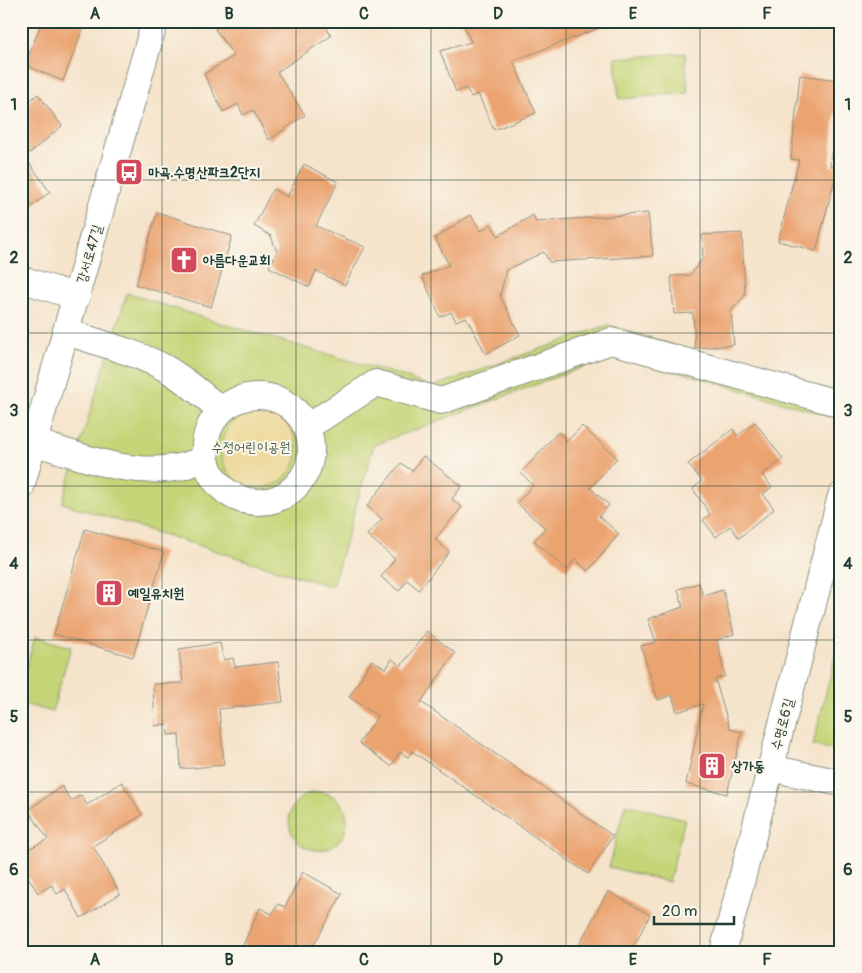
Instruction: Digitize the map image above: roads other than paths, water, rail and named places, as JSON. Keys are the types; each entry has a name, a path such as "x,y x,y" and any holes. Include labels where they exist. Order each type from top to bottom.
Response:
{"street":[{"name":"강서로47길","path":"21,487 155,21"},
{"path":"21,279 77,297"},
{"path":"67,332 128,352 165,368 194,387 221,410"},
{"path":"307,427 376,382 442,401 611,341 841,404"},
{"path":"251,396 268,396 285,402 298,413 307,427 312,444 310,461 303,478 291,491 275,500 257,503 239,499 224,490 212,476 206,459 205,441 210,424 221,410 235,400 251,396"},
{"path":"34,442 108,464 132,469 183,466 206,459"},
{"name":"수명로6길","path":"724,952 841,496"},
{"path":"770,768 841,783"}],"place":[{"name":"마곡.수명산파크2단지","path":"129,172"},
{"name":"아름다운교회","path":"184,260"},
{"name":"예일유치원","path":"109,593"},
{"name":"상가동","path":"712,766"}],"park label":[{"name":"수정어린이공원","path":"251,447"}]}
